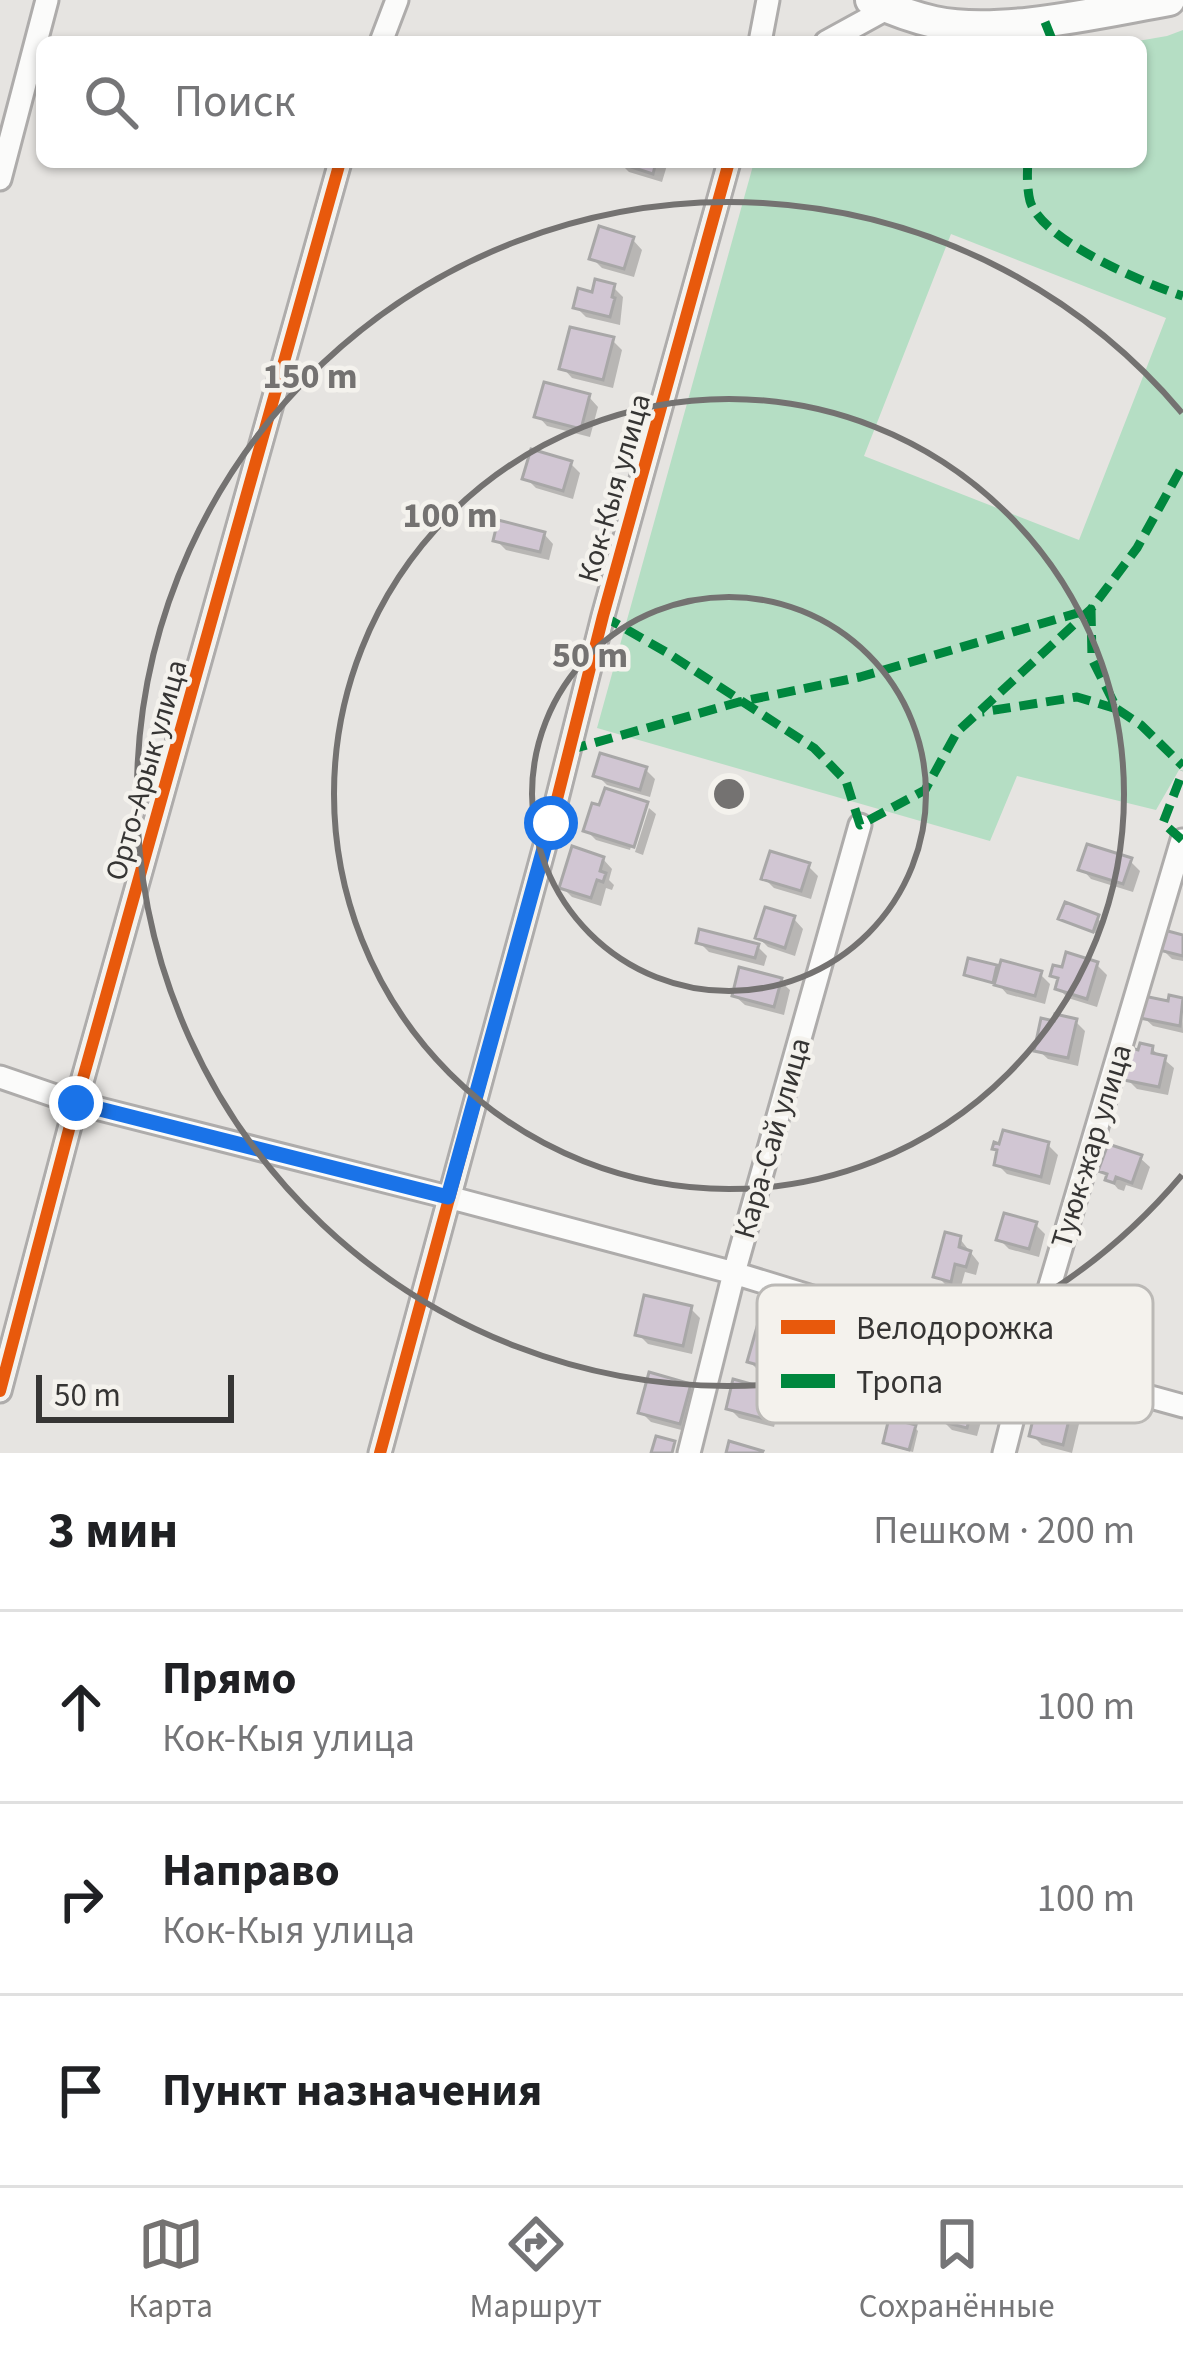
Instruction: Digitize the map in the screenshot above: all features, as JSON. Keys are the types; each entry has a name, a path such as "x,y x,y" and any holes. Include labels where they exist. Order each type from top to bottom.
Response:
{"street":[{"path":"38,36 47,0"},
{"path":"383,36 398,0"},
{"path":"761,36 768,0"},
{"path":"834,36 879,4 936,23 983,12 1045,22 1168,0"},
{"path":"0,179 36,42"},
{"name":"Орто-Арык улица","path":"0,1391 338,168"},
{"name":"Кок-Кыя улица","path":"380,1453 727,168"},
{"name":"Кара-Сай улица","path":"689,1453 734,1273 860,825"},
{"name":"Туюк-жар улица","path":"1050,1285 1183,840"},
{"path":"0,1078 76,1103 773,1285"},
{"path":"1153,1398 1183,1406"},
{"name":"Туюк-жар улица","path":"1004,1453 1012,1423"}],"green space":[{"path":"1183,30 1183,763 1156,810 1017,776 990,841 597,728 752,168 1147,168 1147,39","holes":["951,234 1166,318 1079,540 864,456"]}],"building":[{"path":"599,226 634,237 624,269 589,259"},
{"path":"595,279 615,284 610,317 573,308 578,288 592,292"},
{"path":"570,327 614,337 603,380 559,369"},
{"path":"544,382 590,394 581,429 534,417"},
{"path":"531,449 572,461 563,491 522,479"},
{"path":"498,520 545,532 540,552 493,541"},
{"path":"600,753 647,767 640,790 593,776"},
{"path":"605,788 648,802 634,847 583,831 592,803 599,805"},
{"path":"1087,844 1132,858 1123,884 1078,870"},
{"path":"572,846 604,857 600,871 606,873 603,882 597,880 591,898 559,888"},
{"path":"770,851 810,863 801,891 761,879"},
{"path":"1065,902 1099,915 1093,932 1058,919"},
{"path":"765,907 795,916 785,948 755,938"},
{"path":"699,929 759,944 755,958 696,943"},
{"path":"1164,930 1183,935 1183,956 1159,950"},
{"path":"1066,952 1098,962 1087,999 1055,989 1058,978 1050,976 1053,965 1062,967"},
{"path":"968,958 997,965 993,983 964,975"},
{"path":"1001,960 1042,971 1035,996 994,985"},
{"path":"739,967 782,978 774,1007 732,996"},
{"path":"1169,995 1183,998 1180,1026 1140,1018 1144,996 1168,1001"},
{"path":"1055,1014 1077,1019 1068,1058 1034,1051 1041,1018 1054,1021"},
{"path":"1140,1043 1166,1056 1159,1087 1124,1080 1131,1048 1138,1050"},
{"path":"1003,1130 1049,1142 1041,1177 994,1165 997,1150 992,1149"},
{"path":"1108,1144 1142,1155 1132,1183 1116,1177 1114,1183 1105,1180 1107,1174 1098,1171"},
{"path":"1004,1213 1037,1222 1029,1249 996,1240"},
{"path":"945,1232 961,1236 959,1247 971,1251 966,1267 955,1264 951,1282 933,1277"},
{"path":"644,1295 692,1306 683,1346 635,1335"},
{"path":"757,1327 757,1365 747,1362"},
{"path":"649,1372 691,1384 680,1424 638,1413"},
{"path":"733,1379 757,1386 757,1417 726,1409"},
{"path":"888,1423 916,1425 909,1450 883,1443"},
{"path":"1032,1423 1068,1423 1063,1445 1029,1436"},
{"path":"656,1436 675,1441 672,1453 651,1453"},
{"path":"729,1441 763,1451 726,1453"}],"marked path":[{"path":"1045,22 1051,36"},
{"path":"1028,168 1030,201 1053,231 1096,259 1183,296"},
{"path":"603,616 814,748 846,781 860,825 925,790 957,732 1091,609 1137,548 1183,465"},
{"path":"569,750 739,702 860,677 1091,609 1092,659 1117,709 1077,697 982,712"},
{"path":"1117,709 1183,766"},
{"path":"1182,840 1163,823 1183,771"}],"cycle path":[{"path":"0,1391 338,168"},
{"path":"380,1453 727,168"}],"route":[{"path":"76,1103 448,1197 551,823"}]}
